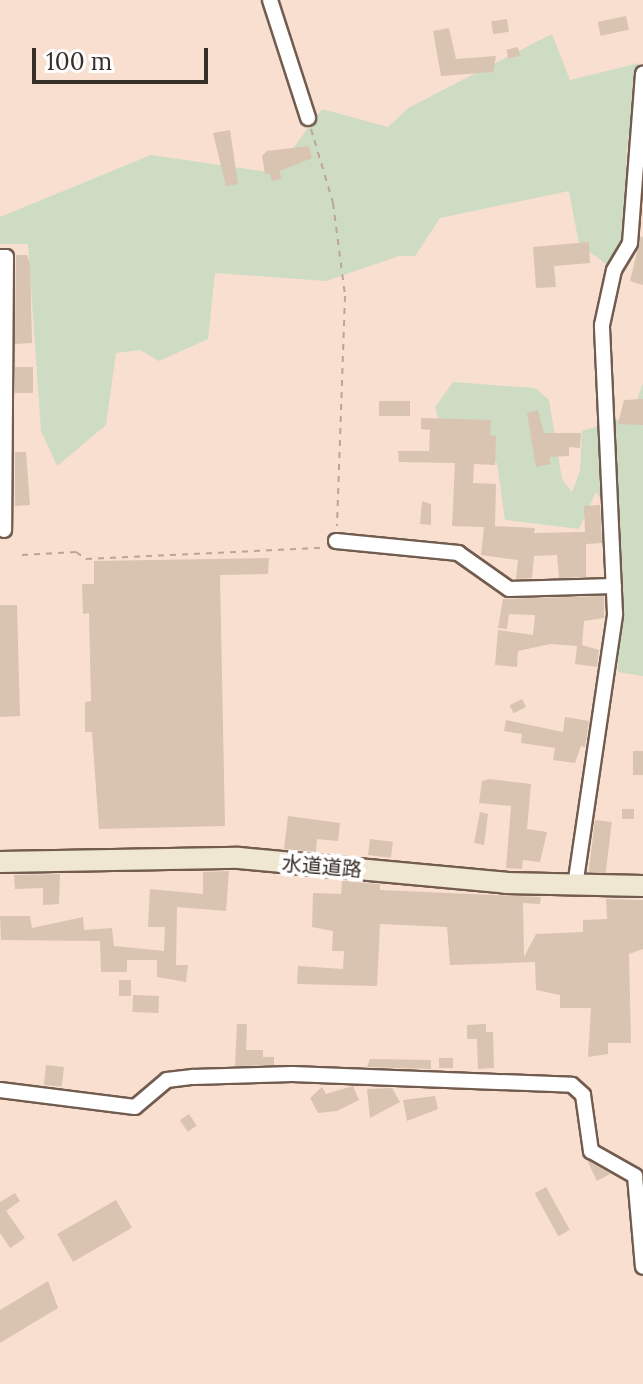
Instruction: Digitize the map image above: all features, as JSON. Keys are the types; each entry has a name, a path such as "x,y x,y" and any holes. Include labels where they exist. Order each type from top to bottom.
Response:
{"street":[{"path":"270,0 308,118"},
{"path":"575,886 600,733 614,586 602,325 614,270 630,243 643,73"},
{"path":"0,257 6,257 2,433 4,530"},
{"path":"336,541 458,553 509,589 614,586"},
{"name":"水道道路","path":"0,862 239,858 575,886 643,886"},
{"path":"0,1090 135,1107 167,1080 193,1077 292,1074 572,1085 583,1095 591,1151 635,1176 643,1267"}],"path":[{"path":"22,555 76,552 86,559 298,550 327,548 336,541 345,296 333,203 308,118"}],"green space":[{"path":"552,34 570,80 639,63 626,156 630,243 614,270 579,244 569,191 440,218 415,256 399,256 326,281 215,273 208,339 159,361 140,350 116,353 106,425 57,466 41,431 28,244 0,244 0,217 151,155 275,173 322,109 388,127 408,108"},
{"path":"453,382 535,388 549,400 562,479 572,492 580,471 582,431 632,415 643,383 643,676 618,672 621,525 596,492 579,529 505,520 497,463 443,435 435,407"}],"building":[{"path":"626,16 629,30 601,36 598,22"},
{"path":"507,19 509,32 493,34 491,22"},
{"path":"449,28 456,59 496,56 493,72 441,76 433,31"},
{"path":"518,47 520,56 508,58 506,50"},
{"path":"230,130 238,184 226,186 213,133"},
{"path":"309,146 312,158 280,171 281,179 272,181 270,174 265,174 262,156 267,151"},
{"path":"643,237 643,285 630,281"},
{"path":"589,242 590,263 554,266 556,287 536,288 533,247"},
{"path":"16,255 27,255 30,264 32,343 15,344"},
{"path":"15,367 33,367 33,393 15,393"},
{"path":"643,399 643,425 618,424 624,400"},
{"path":"379,401 410,401 410,416 379,416"},
{"path":"538,410 544,433 581,433 580,448 569,447 569,456 549,457 551,464 536,467 527,413"},
{"path":"421,418 491,420 490,435 496,436 495,465 474,464 473,483 496,484 495,526 535,528 534,533 585,532 584,506 600,505 602,543 586,544 586,577 559,578 557,555 534,556 532,578 516,579 518,560 481,555 484,527 452,526 455,463 399,462 398,451 429,451 430,430 421,429"},
{"path":"15,452 26,452 30,505 15,506"},
{"path":"422,501 431,504 431,525 420,524"},
{"path":"269,558 268,574 220,575 225,826 99,829 92,732 85,732 85,702 91,701 89,613 83,614 82,584 94,584 94,561"},
{"path":"604,596 604,618 584,621 582,645 599,650 597,667 575,664 577,646 550,644 518,651 517,667 495,665 498,630 533,635 535,615 509,614 507,629 498,628 503,599"},
{"path":"0,605 17,605 20,716 0,717"},
{"path":"522,699 526,707 514,713 510,705"},
{"path":"565,717 589,721 585,747 581,746 575,763 553,760 555,748 521,743 522,734 504,731 506,720 563,732"},
{"path":"633,751 643,751 643,775 633,775"},
{"path":"489,779 531,784 527,829 547,832 540,862 523,860 522,869 506,868 511,806 479,803 482,781"},
{"path":"622,809 634,809 634,819 622,819"},
{"path":"480,812 488,814 484,845 474,843"},
{"path":"288,816 340,823 338,841 317,839 316,852 284,849"},
{"path":"595,820 612,822 605,875 589,873"},
{"path":"370,839 393,842 391,858 368,855"},
{"path":"229,871 226,911 177,907 176,965 188,965 186,982 157,977 157,960 127,960 127,972 101,972 100,941 1,940 0,916 30,916 32,928 83,917 84,930 112,928 114,946 164,951 165,927 148,927 150,889 203,894 203,872"},
{"path":"60,874 59,904 43,905 43,888 15,889 14,875"},
{"path":"342,881 380,884 380,890 541,897 540,904 523,903 524,957 536,934 583,932 583,920 607,919 606,899 643,900 643,949 629,954 631,1043 608,1043 608,1054 588,1057 591,1008 560,1008 560,995 536,990 535,962 450,965 447,927 380,924 377,986 297,984 298,966 343,969 344,951 332,951 333,931 312,927 313,893 341,894"},
{"path":"119,980 131,980 131,996 119,996"},
{"path":"133,995 159,996 158,1013 132,1012"},
{"path":"237,1024 247,1024 246,1050 263,1050 263,1057 274,1057 274,1065 235,1066"},
{"path":"486,1024 486,1032 493,1032 494,1068 478,1069 477,1039 467,1039 467,1025"},
{"path":"439,1058 453,1058 453,1068 439,1068"},
{"path":"370,1059 431,1060 431,1069 367,1067"},
{"path":"46,1065 64,1067 62,1087 44,1085"},
{"path":"353,1086 359,1100 337,1111 318,1113 310,1098 322,1087 326,1094"},
{"path":"392,1088 400,1102 370,1118 367,1089"},
{"path":"435,1096 438,1109 407,1121 403,1100"},
{"path":"189,1114 197,1126 188,1132 180,1120"},
{"path":"587,1160 609,1173 610,1174 597,1181"},
{"path":"546,1187 570,1230 558,1236 535,1193"},
{"path":"15,1193 20,1201 6,1211 25,1238 10,1248 0,1233 0,1202"},
{"path":"116,1200 132,1228 73,1262 57,1234"},
{"path":"48,1281 58,1308 0,1343 0,1310"}]}
